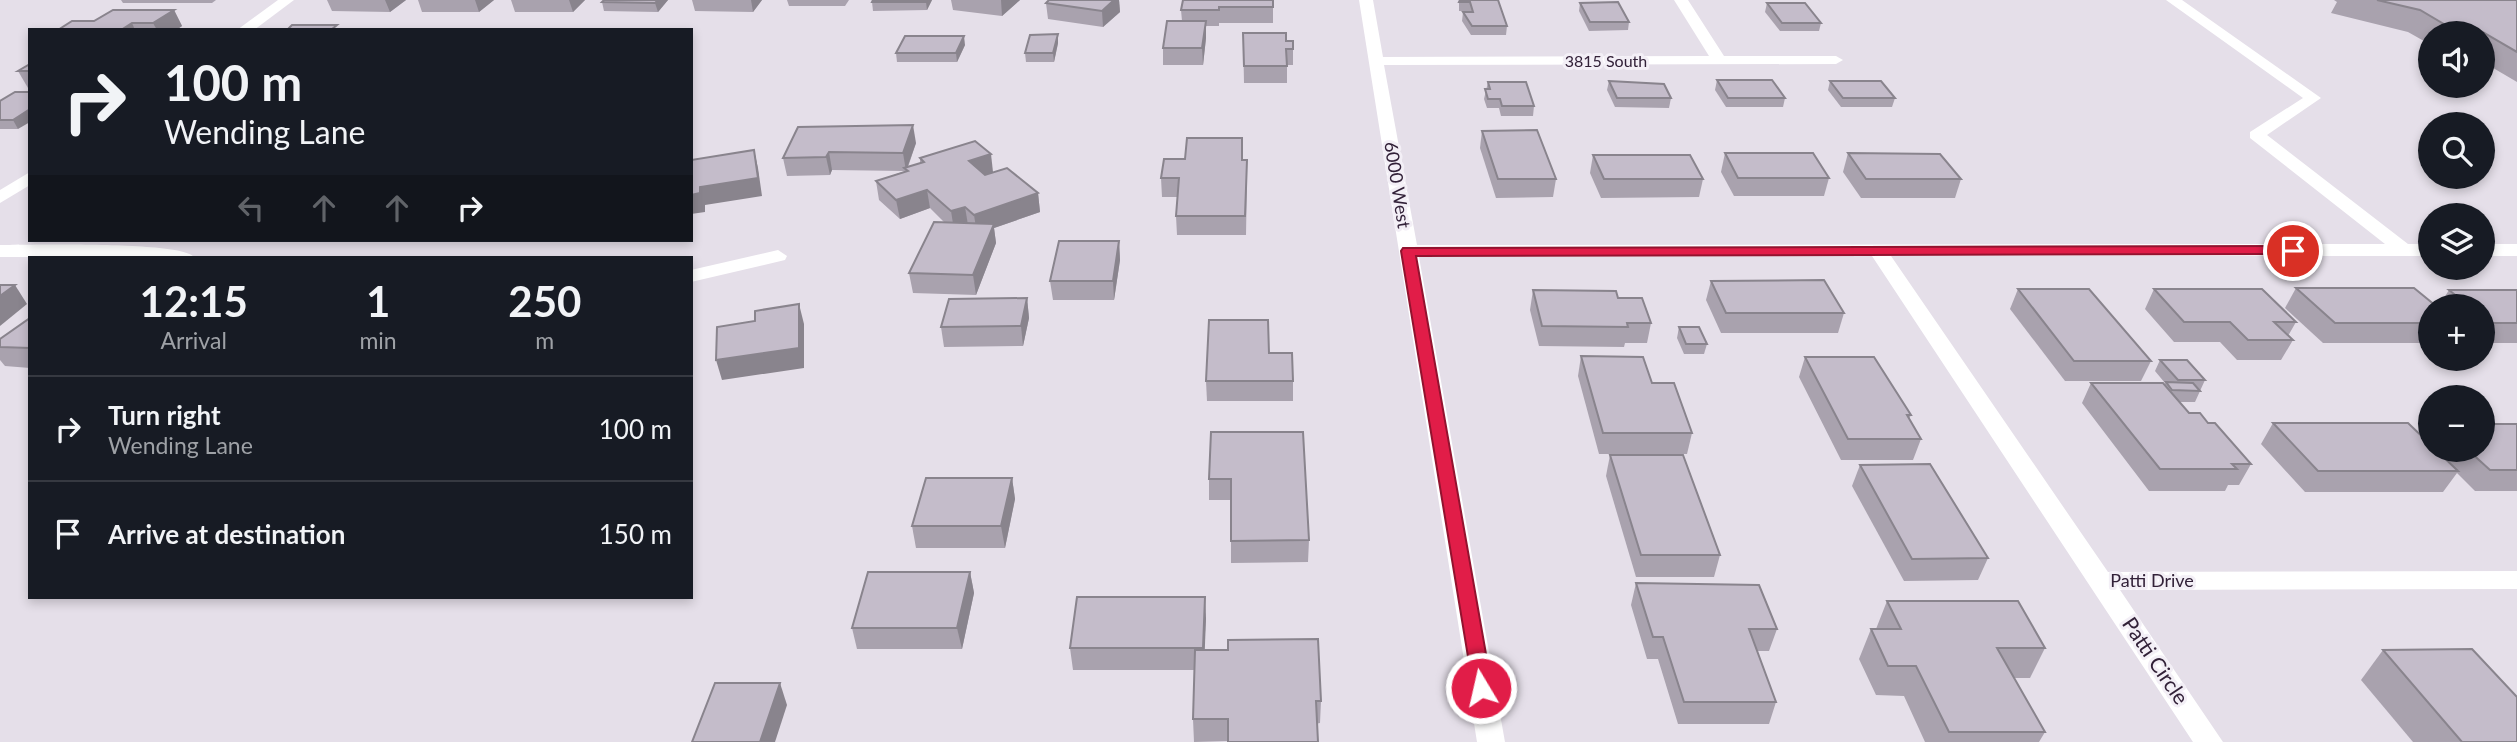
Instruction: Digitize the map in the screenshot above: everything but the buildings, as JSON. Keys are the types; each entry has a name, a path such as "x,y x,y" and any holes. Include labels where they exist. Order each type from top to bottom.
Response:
{"street":[{"path":"247,28 287,0"},
{"name":"6000 West","path":"1366,0 1490,742"},
{"path":"1681,0 1720,61"},
{"path":"2173,0 2313,98 2256,135 2404,250"},
{"name":"3815 South","path":"1376,61 1836,60"},
{"path":"0,198 28,178"},
{"path":"1408,251 2418,250"},
{"path":"2495,250 2517,250"},
{"path":"0,251 120,251 174,256"},
{"name":"Patti Drive","path":"1878,251 2100,581 2517,580"},
{"path":"693,276 778,256"},
{"name":"Patti Circle","path":"2100,581 2209,742"}],"route":[{"path":"1481,688 1408,251 2293,251"}]}
